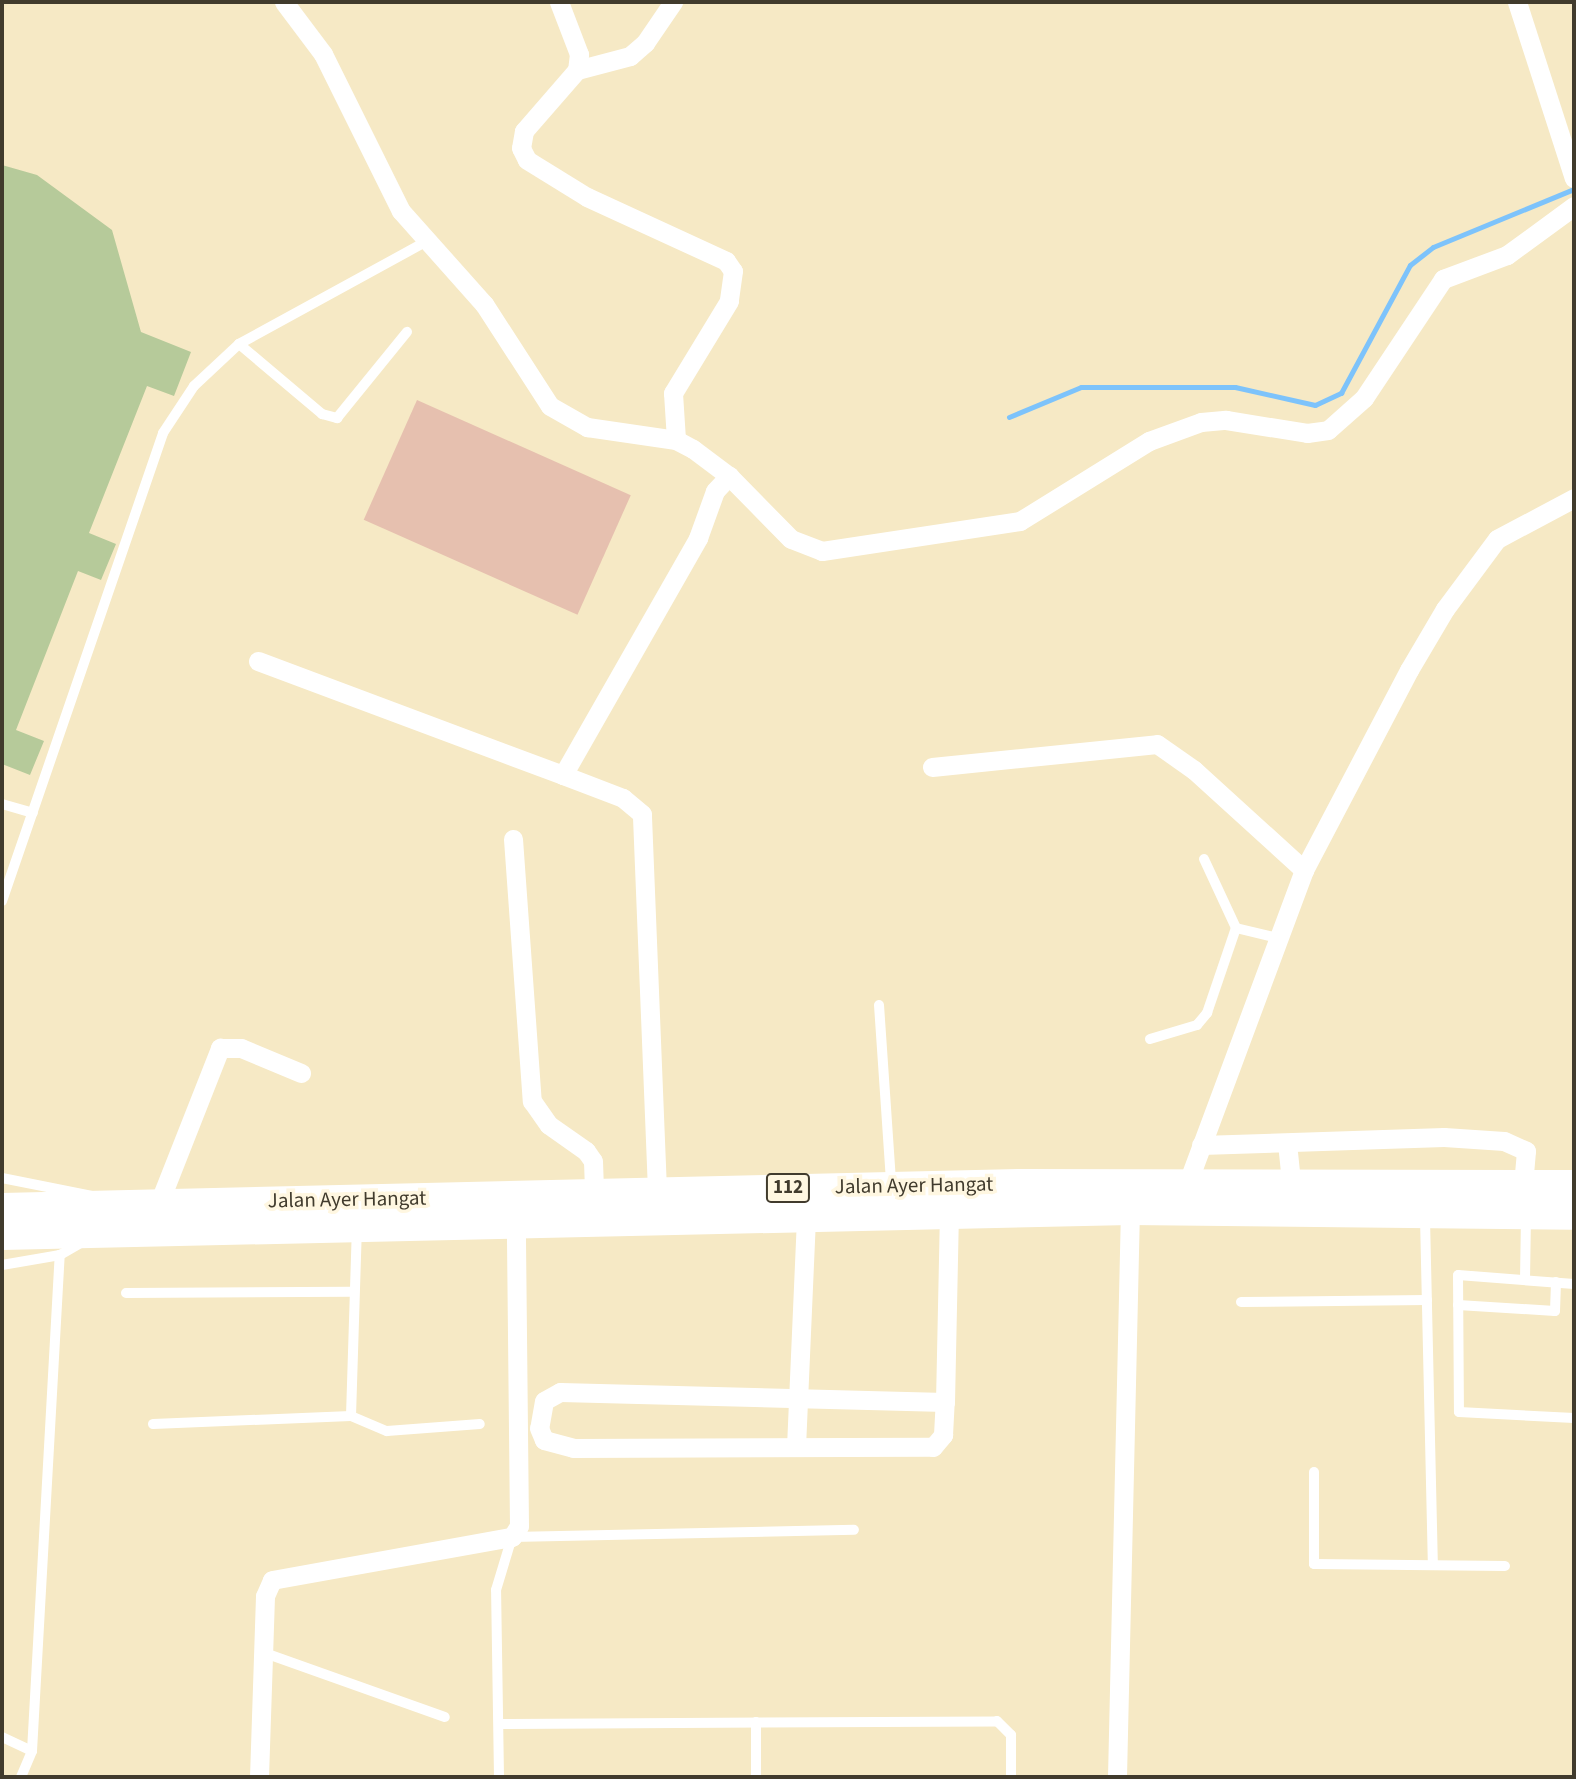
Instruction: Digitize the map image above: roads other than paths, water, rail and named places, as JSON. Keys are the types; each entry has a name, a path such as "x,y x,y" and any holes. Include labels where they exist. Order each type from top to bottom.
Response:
{"main road":[{"name":"Jalan Ayer Hangat","path":"2,1235 115,1218 159,1203 891,1185 1291,1182 1525,1200 1574,1215"},
{"name":"Jalan Ayer Hangat","path":"2,1208 115,1218 357,1230 1130,1210 1425,1214 1525,1200 1574,1185"}],"street":[{"path":"284,2 323,54 401,211 425,242 484,304 550,406 587,427 676,440 729,476 791,539 821,551 1020,521 1149,441 1201,422 1226,420 1307,433 1328,430 1364,398 1443,279 1507,255 1574,206"},
{"path":"559,2 579,54 578,70"},
{"path":"673,2 645,43 630,56 578,70 524,131 522,148 527,160 587,197 726,261 733,271 729,301 673,393 676,440"},
{"path":"1517,2 1574,177"},
{"path":"563,775 698,538 715,491 729,476"},
{"path":"1188,1182 1304,870 1409,670 1482,555 1516,526 1574,498"},
{"path":"258,661 623,798 642,814 657,1190"},
{"path":"932,767 1157,744 1194,770 1304,870"},
{"path":"513,838 532,1101 550,1125 586,1151 593,1161 594,1193"},
{"path":"159,1203 220,1048 241,1048 302,1073"},
{"path":"1201,1145 1444,1137 1504,1142 1526,1151 1525,1200"},
{"path":"1287,1143 1291,1182"},
{"path":"1117,1777 1130,1210"},
{"path":"945,1402 560,1392 544,1401 538,1415 544,1440 556,1446 933,1447 943,1435 945,1402 949,1216"},
{"path":"796,1447 802,1397 806,1217"},
{"path":"259,1777 265,1590 272,1580 512,1537 522,1515 516,1226"}],"lane":[{"path":"2,901 163,433 194,386 239,344 425,242"},
{"path":"239,344 322,414 337,418 407,332"},
{"path":"2,803 33,813"},
{"path":"1150,1038 1197,1026 1207,1013 1236,928 1204,859"},
{"path":"1236,928 1278,938"},
{"path":"879,1005 891,1185"},
{"path":"2,1178 81,1190 115,1218 60,1255 2,1265"},
{"path":"1525,1200 1525,1280"},
{"path":"1425,1214 1433,1565"},
{"path":"351,1416 352,1292 357,1230"},
{"path":"21,1777 32,1751 60,1255"},
{"path":"1574,1284 1458,1275 1459,1412 1574,1418"},
{"path":"1458,1305 1555,1311 1556,1282"},
{"path":"126,1293 352,1292"},
{"path":"1241,1302 1427,1300"},
{"path":"153,1424 351,1416 387,1431 480,1424"},
{"path":"1314,1472 1314,1564 1505,1566"},
{"path":"499,1777 496,1590 512,1537 854,1530"},
{"path":"262,1652 445,1717"},
{"path":"499,1724 997,1721 1011,1735 1011,1777"},
{"path":"756,1722 756,1777"},
{"path":"2,1737 32,1751"}],"waterway":[{"path":"1009,417 1081,387 1235,387 1315,405 1341,393 1410,265 1433,247 1574,189"}]}
